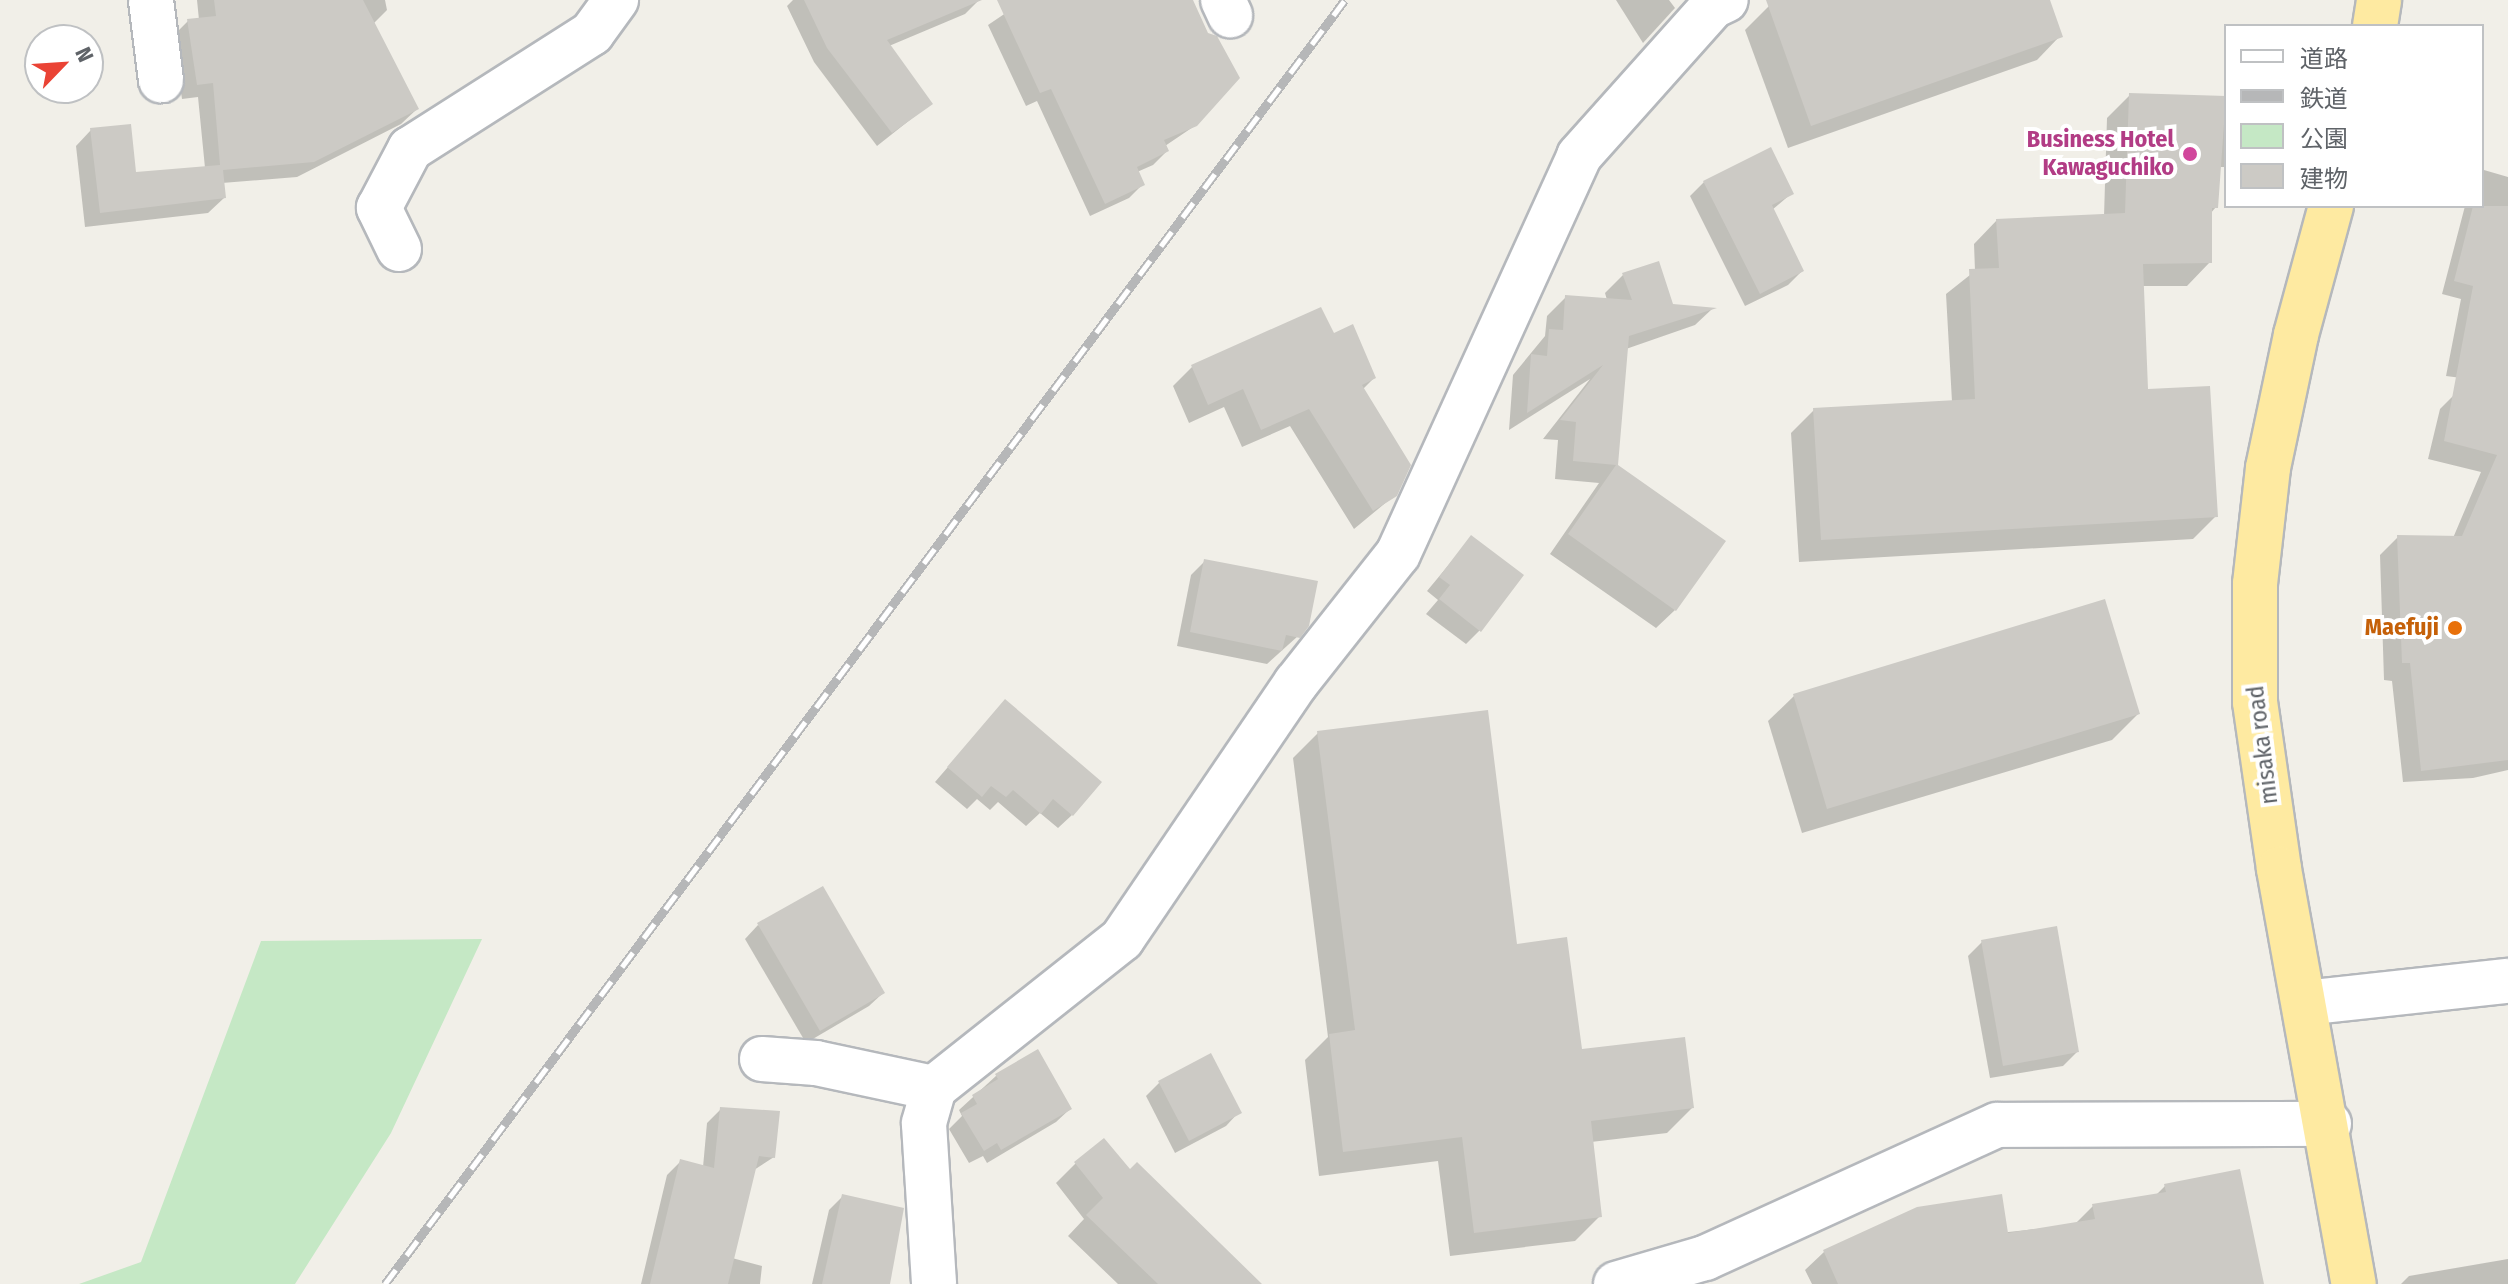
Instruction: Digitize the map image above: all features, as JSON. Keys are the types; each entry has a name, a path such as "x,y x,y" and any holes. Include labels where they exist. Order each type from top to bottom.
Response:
{"highway":[{"path":"2375,24 2379,0"},
{"name":"misaka road","path":"2330,208 2296,335 2268,468 2255,584 2255,702 2354,1284"}],"street":[{"path":"151,0 161,80"},
{"path":"399,249 379,208 410,149 592,33 616,0"},
{"path":"934,1284 924,1124 934,1088 1122,939 1296,683 1398,554 1579,156 1713,6 1726,0"},
{"path":"2304,1003 2508,981"},
{"path":"762,1059 816,1063 934,1088"},
{"path":"1616,1284 1705,1258 1997,1125 2329,1124"}],"green space":[{"path":"482,939 391,1133 295,1284 79,1284 141,1262 261,941"}],"building":[{"path":"214,0 363,0 419,109 314,162 223,170 226,198 100,213 90,128 131,124 136,172 220,165 213,83 197,85 187,19 216,16"},
{"path":"804,0 982,0 887,40 933,104 892,133 827,48"},
{"path":"997,0 1193,0 1208,33 1217,36 1240,78 1197,126 1164,140 1169,151 1137,167 1145,185 1105,204 1051,89 1040,93"},
{"path":"1766,0 2050,0 2063,37 1811,126"},
{"path":"2129,93 2224,96 2218,208 2212,208 2212,263 2143,264 2148,389 2210,386 2218,517 1821,540 1813,408 1975,399 1969,269 1999,268 1996,219 2125,213"},
{"path":"1771,147 1794,194 1772,205 1804,271 1760,294 1703,181"},
{"path":"2508,206 2508,760 2421,771 2410,663 2402,663 2397,535 2462,536 2497,455 2444,441 2473,286 2454,281 2472,208"},
{"path":"1659,261 1673,304 1717,308 1629,336 1618,465 1726,541 1676,611 1568,534 1616,465 1573,461 1576,422 1560,420 1603,365 1527,413 1531,354 1547,356 1549,329 1563,330 1565,295 1632,300 1622,273"},
{"path":"1321,307 1334,333 1353,324 1376,378 1362,385 1411,465 1397,496 1373,511 1309,409 1261,430 1243,389 1208,405 1191,365"},
{"path":"1471,535 1524,575 1481,632 1439,599 1450,585 1439,577"},
{"path":"1204,559 1318,581 1309,626 1300,638 1286,635 1282,651 1190,632"},
{"path":"2105,599 2140,714 1827,809 1793,694"},
{"path":"1005,699 1102,782 1073,816 1053,799 1041,814 1013,790 1006,797 991,786 982,797 947,767"},
{"path":"1488,710 1517,944 1567,937 1582,1049 1685,1037 1694,1108 1591,1121 1602,1217 1474,1233 1462,1137 1343,1152 1329,1034 1355,1030 1317,731"},
{"path":"823,886 885,993 820,1031 757,923"},
{"path":"2057,926 2079,1052 2003,1066 1981,940"},
{"path":"1038,1049 1072,1109 1001,1150 997,1143 984,1151 961,1113 977,1104 972,1095 998,1079 995,1074"},
{"path":"1211,1053 1242,1113 1189,1141 1158,1081"},
{"path":"720,1107 780,1111 775,1158 759,1156 728,1284 650,1284 680,1159 714,1168"},
{"path":"1104,1138 1130,1169 1137,1162 1262,1284 1158,1284 1086,1215 1103,1198 1074,1162"},
{"path":"2240,1169 2264,1284 1838,1284 1823,1250 1917,1207 2002,1194 2008,1233 2095,1219 2092,1204 2166,1192 2164,1184"},
{"path":"842,1194 904,1208 890,1284 822,1284"}],"railway":[{"path":"385,1284 1345,0"}],"place":[{"name":"Business Hotel Kawaguchiko","path":"2190,154"},
{"name":"Maefuji","path":"2455,628"}]}
